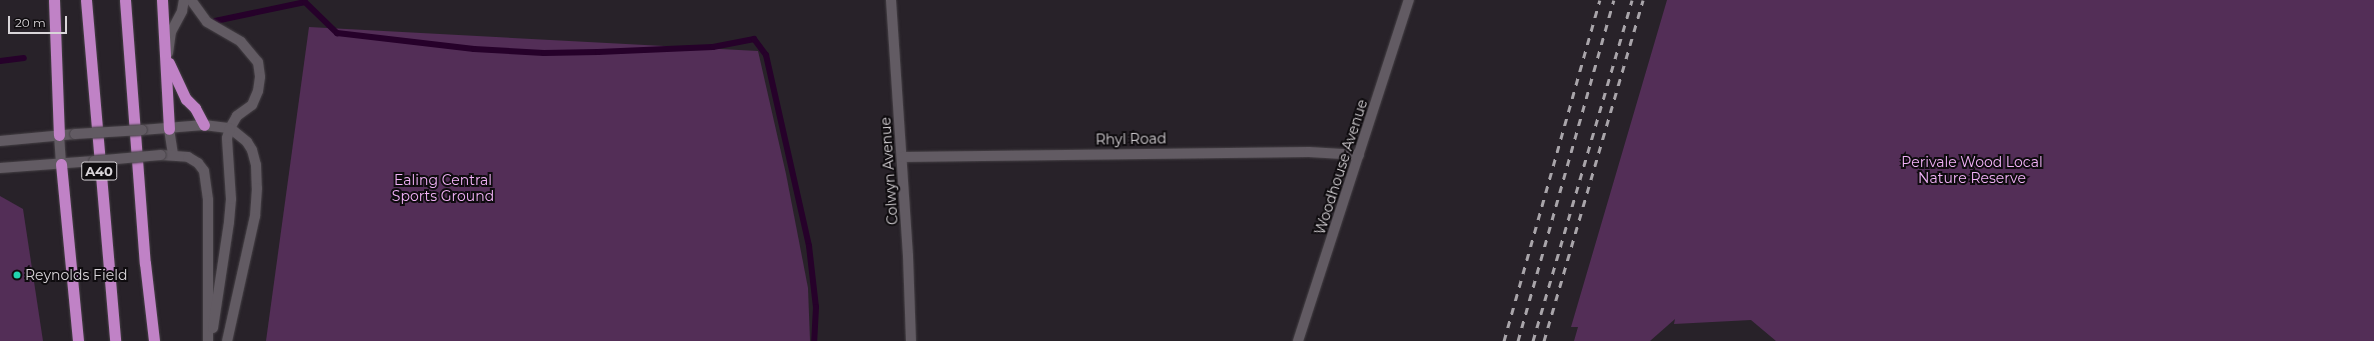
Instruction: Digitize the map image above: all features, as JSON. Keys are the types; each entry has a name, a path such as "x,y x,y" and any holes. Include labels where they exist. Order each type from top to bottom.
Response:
{"highway":[{"path":"54,0 59,135"},
{"name":"A40","path":"86,0 115,341"},
{"name":"A40","path":"125,0 145,264 154,341"},
{"path":"162,0 167,58 164,129"},
{"path":"167,58 186,99 195,108 204,125"},
{"name":"A40","path":"61,164 78,341"}],"street":[{"path":"167,58 171,32 182,11 184,0"},
{"path":"191,0 207,22 241,42 258,62 260,77 258,91 252,105 237,116 230,128 227,138 231,199 229,222 209,341"},
{"name":"Colwyn Avenue","path":"891,0 902,157 911,341"},
{"name":"Woodhouse Avenue","path":"1298,341 1409,0"},
{"path":"0,141 59,135 164,129 204,125 230,128 247,142 252,150 256,165 257,188 254,216 227,341"},
{"path":"164,129 174,154"},
{"path":"59,135 61,164"},
{"name":"Rhyl Road","path":"902,157 1301,152 1359,155"},
{"path":"0,168 174,154 188,157 198,163 204,171 207,184 209,341"}],"green space":[{"name":"Perivale Wood Local Nature Reserve","path":"1667,0 2374,0 2374,341 1776,341 1751,320 1674,324 1675,319 1650,341 1574,341 1578,327 1571,327"},
{"name":"Ealing Central Sports Ground","path":"309,27 758,51 786,174 808,288 810,341 266,341"},
{"name":"Reynolds Field","path":"0,196 23,209 43,341 0,341"}],"waterway":[{"path":"215,21 305,2 337,33 474,49 544,53 598,52 713,47 754,39 766,55 809,246 816,307 814,341"},
{"path":"0,61 24,58"}],"railway":[{"path":"1504,341 1600,0"},
{"path":"1518,341 1614,0"},
{"path":"1533,341 1632,0"},
{"path":"1544,341 1643,0"}],"place":[{"name":"Reynolds Field","path":"17,275"}]}
